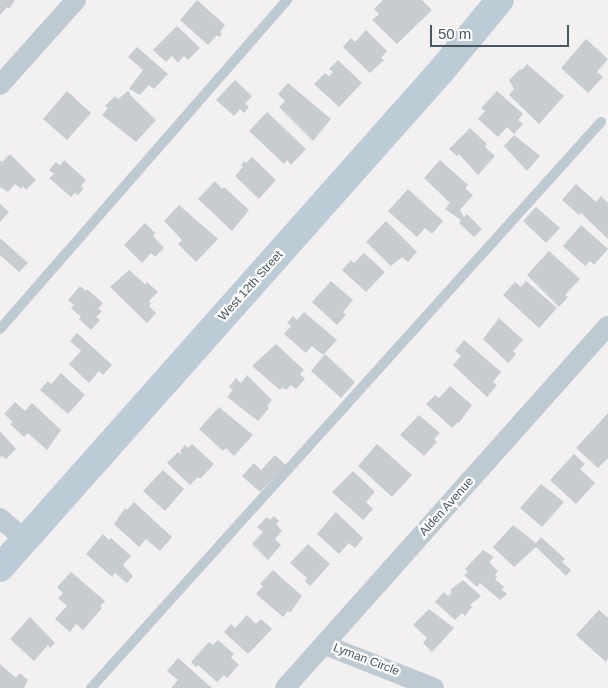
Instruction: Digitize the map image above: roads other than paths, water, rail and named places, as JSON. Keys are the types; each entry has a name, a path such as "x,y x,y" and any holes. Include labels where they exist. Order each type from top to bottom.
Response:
{"street":[{"path":"0,85 76,0"},
{"name":"West 12th Street","path":"0,568 442,70 500,0"},
{"name":"Alden Avenue","path":"285,688 608,326"},
{"path":"0,518 25,540"},
{"name":"Lyman Circle","path":"324,645 434,688"}],"lane":[{"path":"0,330 287,0"},
{"path":"91,688 601,122"}]}
